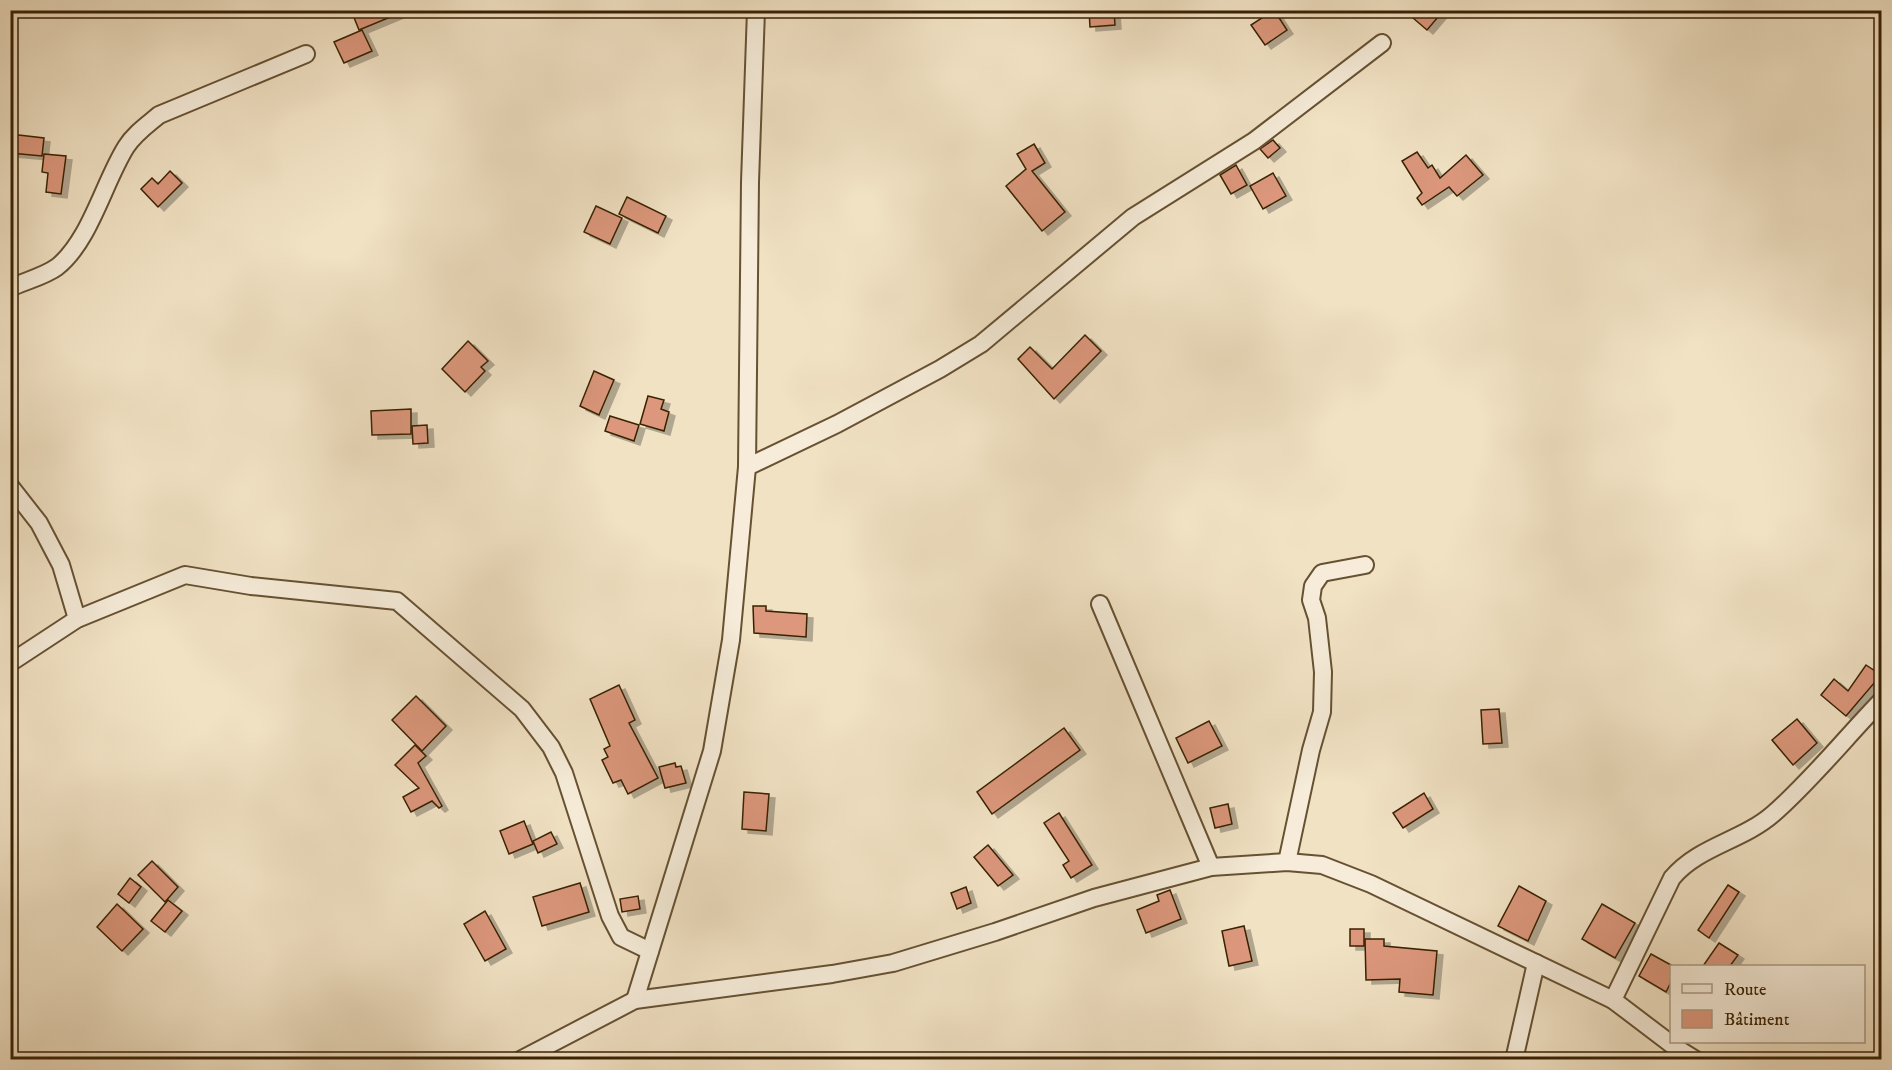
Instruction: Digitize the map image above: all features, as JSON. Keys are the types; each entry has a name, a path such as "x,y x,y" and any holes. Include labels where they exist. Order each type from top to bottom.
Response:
{"street":[{"path":"635,1000 712,751 731,639 747,467 750,182 756,10"},
{"path":"747,467 837,424 940,369 981,344 1133,217 1254,141 1382,43"},
{"path":"10,288 57,267 92,218 126,147 141,129 159,115 306,54"},
{"path":"10,486 39,523 61,565 76,620"},
{"path":"1287,862 1311,750 1322,712 1323,672 1317,618 1311,600 1313,586 1322,573 1365,565"},
{"path":"10,663 76,620 185,575 251,586 397,601 522,709 551,747 564,772 610,916 621,938 650,951"},
{"path":"1100,604 1211,867"},
{"path":"1613,1000 1672,878 1681,867 1705,850 1772,815 1881,700"},
{"path":"520,1059 635,1000 831,974 893,963 995,933 1094,898 1211,867 1287,862 1322,865 1371,884 1613,1000 1672,1053 1696,1059"},
{"path":"1514,1059 1536,963"}],"building":[{"path":"351,10 405,10 405,11 359,30"},
{"path":"1089,10 1114,10 1115,25 1090,27"},
{"path":"1274,10 1287,30 1265,45 1251,25"},
{"path":"1419,10 1444,10 1427,30 1413,18"},
{"path":"362,30 372,51 344,63 334,42"},
{"path":"10,134 44,138 42,156 10,153"},
{"path":"1273,140 1280,148 1268,158 1260,149"},
{"path":"1034,144 1045,163 1032,171 1065,212 1042,231 1006,186 1026,169 1017,154"},
{"path":"1417,152 1428,168 1432,165 1440,178 1466,155 1483,175 1457,196 1449,187 1422,205 1417,198 1422,193 1402,161"},
{"path":"44,154 66,156 61,194 46,192 48,173 42,172"},
{"path":"1236,165 1247,185 1231,194 1220,175"},
{"path":"170,171 182,183 158,207 141,189 152,178 158,184"},
{"path":"1273,173 1286,196 1263,209 1250,186"},
{"path":"627,197 666,216 658,233 619,214"},
{"path":"596,206 622,218 610,244 584,232"},
{"path":"1085,335 1101,351 1054,399 1018,359 1030,347 1052,369"},
{"path":"468,341 488,361 481,367 485,371 465,392 442,369"},
{"path":"594,371 614,380 599,415 580,406"},
{"path":"648,396 664,400 661,409 669,412 664,431 640,424"},
{"path":"411,409 411,434 372,435 371,411"},
{"path":"610,416 639,425 634,441 605,431"},
{"path":"427,425 428,443 413,444 412,426"},
{"path":"753,606 766,606 766,611 807,614 806,637 754,633"},
{"path":"1866,665 1881,675 1846,716 1821,695 1834,679 1848,691"},
{"path":"619,685 635,720 629,723 658,778 628,794 621,780 613,783 602,760 608,757 604,749 610,746 590,699"},
{"path":"416,696 446,726 422,751 392,720"},
{"path":"1499,709 1502,743 1483,744 1481,710"},
{"path":"1797,719 1817,743 1793,765 1772,740"},
{"path":"1209,721 1222,746 1188,763 1176,738"},
{"path":"1064,728 1080,750 992,814 977,792"},
{"path":"415,745 426,756 418,763 442,806 439,808 432,801 411,812 403,797 419,788 395,765"},
{"path":"675,763 676,767 681,766 686,783 665,788 659,767"},
{"path":"744,792 769,794 766,831 742,829"},
{"path":"1424,793 1433,809 1403,828 1393,813"},
{"path":"1228,804 1232,824 1215,828 1210,808"},
{"path":"1059,813 1092,865 1071,878 1063,865 1069,861 1044,823"},
{"path":"524,821 533,844 509,854 500,831"},
{"path":"551,832 557,844 538,853 533,841"},
{"path":"988,845 1013,875 998,886 974,857"},
{"path":"152,861 178,887 165,902 138,875"},
{"path":"130,878 141,887 129,903 118,894"},
{"path":"580,883 589,912 542,926 533,897"},
{"path":"1728,885 1739,892 1709,938 1698,930"},
{"path":"1519,886 1546,901 1528,941 1498,926"},
{"path":"966,887 971,903 957,909 951,893"},
{"path":"1170,890 1181,919 1146,933 1137,910 1159,901 1157,895"},
{"path":"638,896 640,909 622,912 620,899"},
{"path":"168,900 182,911 165,932 151,921"},
{"path":"117,904 143,929 122,951 97,927"},
{"path":"1602,904 1635,923 1615,958 1582,939"},
{"path":"485,911 506,949 485,961 464,924"},
{"path":"1244,926 1252,961 1229,966 1222,931"},
{"path":"1350,929 1364,929 1364,946 1350,946"},
{"path":"1365,939 1384,939 1384,946 1437,951 1433,995 1399,992 1400,979 1366,980"},
{"path":"1719,943 1738,955 1731,965 1704,965"},
{"path":"1651,954 1671,965 1670,984 1666,992 1639,976"}]}
